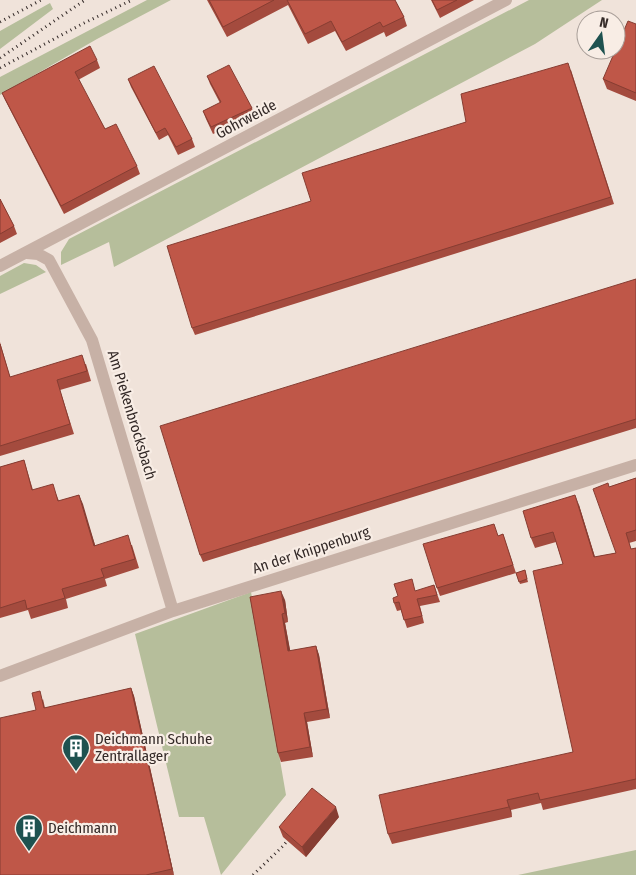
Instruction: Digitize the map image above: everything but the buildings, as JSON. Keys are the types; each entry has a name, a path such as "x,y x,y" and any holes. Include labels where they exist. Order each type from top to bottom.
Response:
{"street":[{"name":"Gohrweide","path":"0,266 506,0"},
{"name":"Am Piekenbrocksbach","path":"27,253 38,254 49,260 92,340 173,610"},
{"name":"An der Knippenburg","path":"0,676 173,610 636,465"}],"green space":[{"path":"147,0 171,0 97,39 0,95 0,77"},
{"path":"529,0 602,0 587,10 576,10 576,17 535,44 114,267 109,242 61,265 61,252 69,239"},
{"path":"50,3 53,9 0,49 0,31"},
{"path":"24,263 36,265 46,272 0,294 0,276"},
{"path":"251,592 286,795 221,875 204,817 179,817 135,634"},
{"path":"636,850 636,875 518,875"}],"railway":[{"path":"0,22 41,0"},
{"path":"0,58 85,0"},
{"path":"0,68 82,24 132,0"},
{"path":"253,875 283,846 296,830"}],"place":[{"name":"Deichmann Schuhe Zentrallager","path":"76,772"},
{"name":"Deichmann","path":"29,852"}]}
